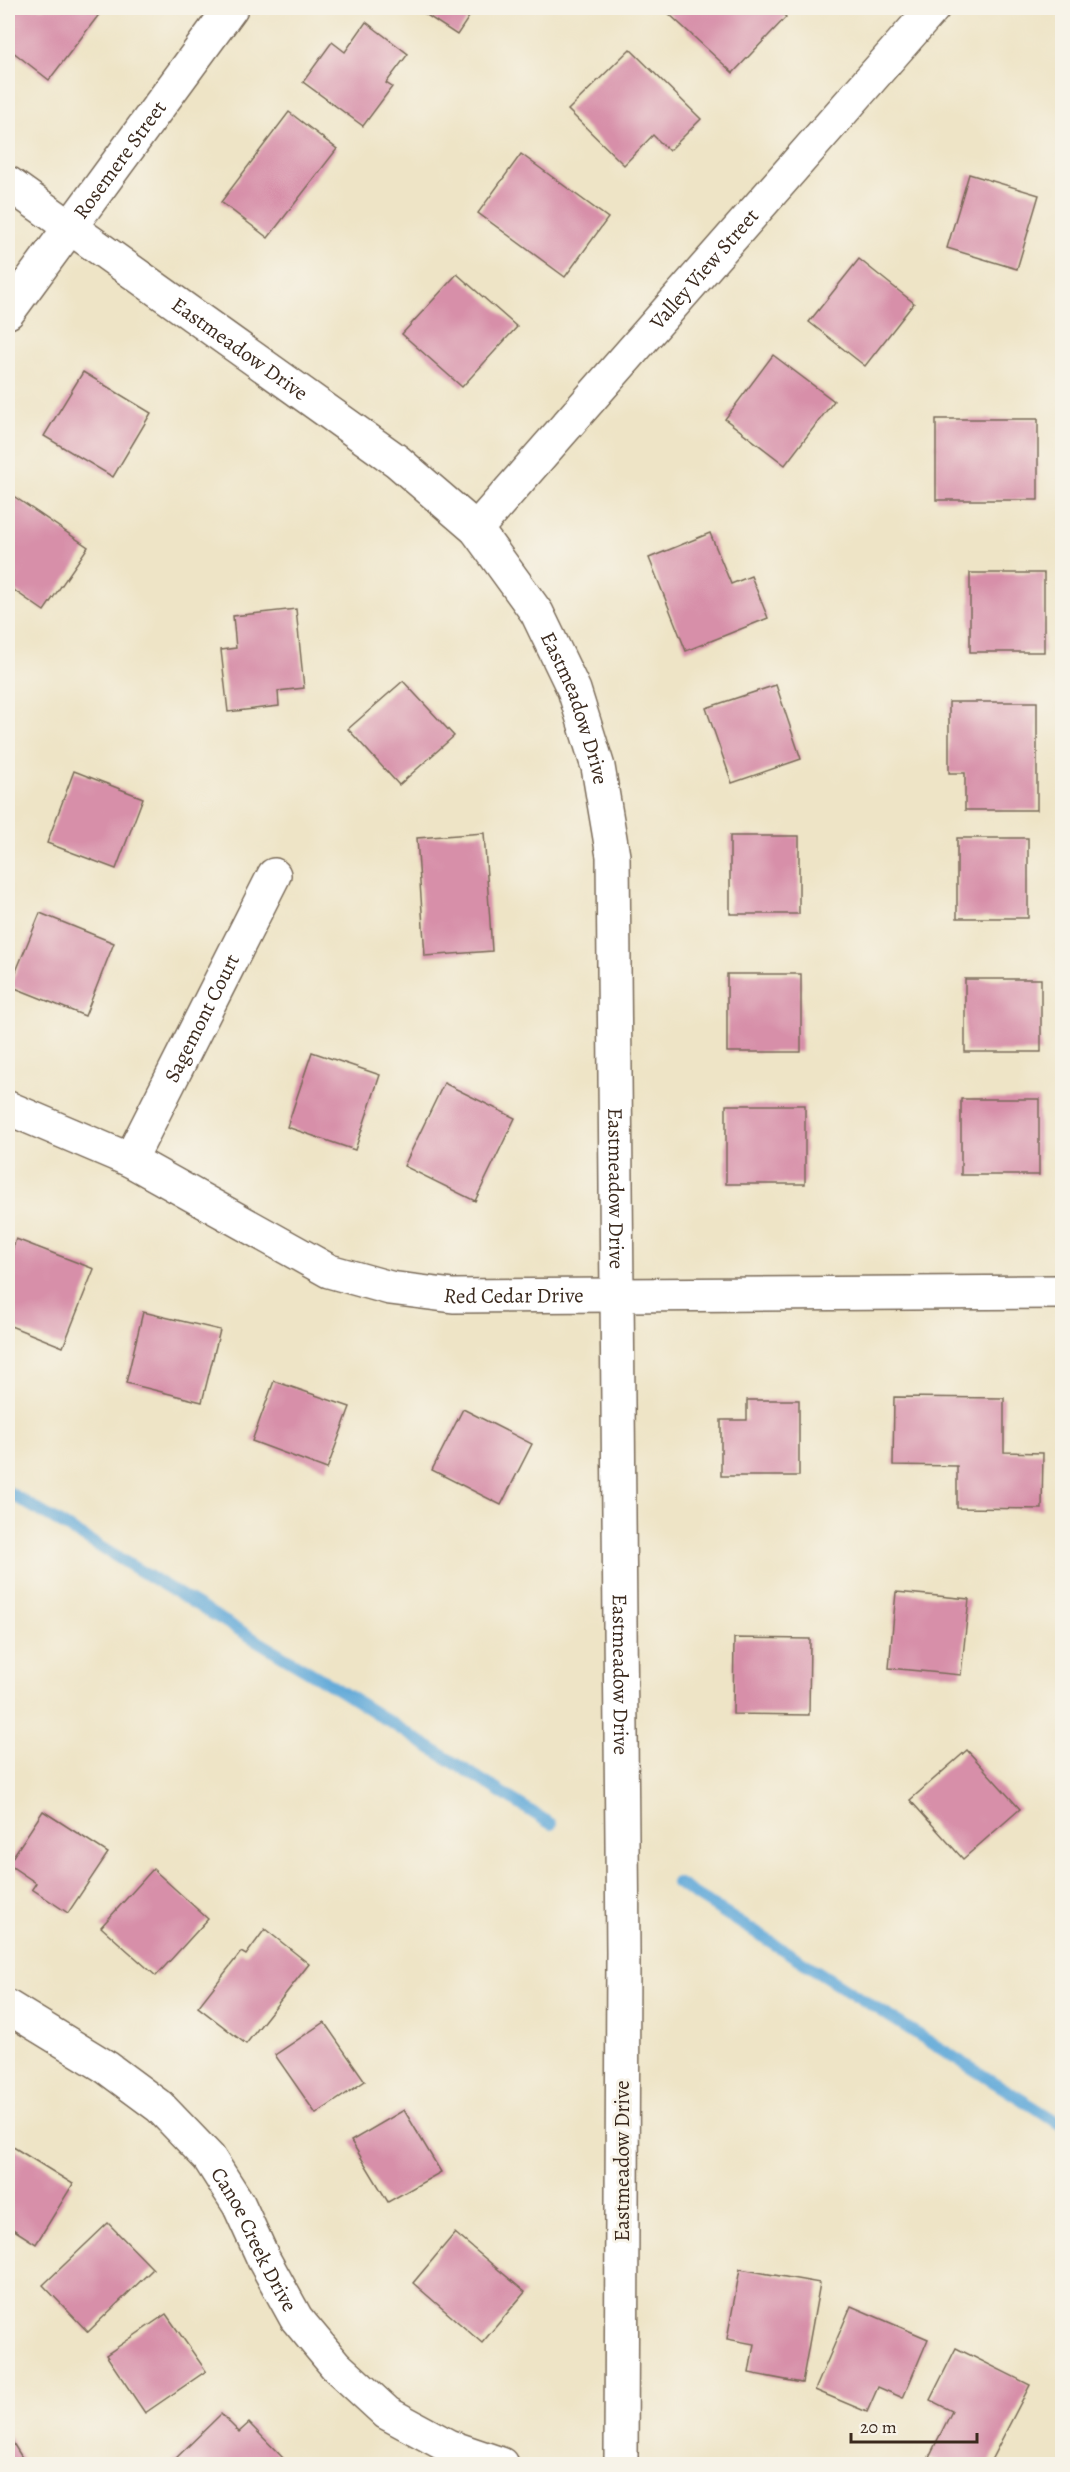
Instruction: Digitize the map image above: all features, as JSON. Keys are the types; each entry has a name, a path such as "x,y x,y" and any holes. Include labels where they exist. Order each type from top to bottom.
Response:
{"street":[{"name":"Rosemere Street","path":"8,312 231,8"},
{"name":"Valley View Street","path":"476,529 933,8"},
{"name":"Eastmeadow Drive","path":"8,183 397,461 476,529 537,613 574,690 598,767 613,856 623,1952 621,2464"},
{"name":"Sagemont Court","path":"130,1160 274,875"},
{"name":"Red Cedar Drive","path":"8,1108 130,1160 328,1271 390,1288 453,1296 1062,1292"},
{"name":"Canoe Creek Drive","path":"8,2007 106,2067 160,2108 209,2158 239,2205 264,2260 296,2318 336,2366 387,2412 448,2446 501,2464"}],"building":[{"path":"9,8 104,8 49,80 8,48"},
{"path":"416,8 475,8 457,35"},
{"path":"671,8 777,8 786,17 733,73 667,12"},
{"path":"366,22 408,54 386,83 392,87 363,126 303,82 332,42 345,52"},
{"path":"630,49 701,119 669,151 653,135 624,165 568,110"},
{"path":"289,112 337,149 268,238 221,202"},
{"path":"521,154 608,218 565,277 478,213"},
{"path":"969,174 1039,195 1017,269 947,248"},
{"path":"859,259 914,303 865,366 809,322"},
{"path":"457,274 517,327 462,387 402,334"},
{"path":"773,355 834,401 785,465 725,419"},
{"path":"83,372 151,413 113,477 44,436"},
{"path":"936,419 1038,419 1038,500 936,500"},
{"path":"9,493 88,547 44,611 8,586"},
{"path":"710,533 731,584 751,576 768,618 686,651 649,558"},
{"path":"970,573 1044,573 1044,652 970,652"},
{"path":"296,609 304,688 278,691 279,706 228,712 221,650 236,648 233,616"},
{"path":"403,681 454,736 399,785 348,729"},
{"path":"776,685 801,759 732,783 706,708"},
{"path":"949,702 1037,702 1037,810 965,810 965,773 949,773"},
{"path":"74,771 143,798 116,869 47,843"},
{"path":"484,833 492,951 425,956 417,838"},
{"path":"730,836 799,836 799,914 730,914"},
{"path":"957,838 1028,838 1028,918 957,918"},
{"path":"40,913 114,943 85,1016 10,986"},
{"path":"727,974 801,974 801,1052 727,1052"},
{"path":"965,979 1041,979 1041,1052 965,1052"},
{"path":"312,1052 380,1075 355,1150 287,1127"},
{"path":"444,1083 515,1118 475,1201 404,1166"},
{"path":"961,1099 1039,1099 1039,1175 961,1175"},
{"path":"726,1105 805,1105 805,1184 726,1184"},
{"path":"16,1239 94,1269 63,1347 8,1325 8,1261"},
{"path":"143,1312 220,1330 202,1402 126,1383"},
{"path":"274,1381 350,1407 327,1469 252,1441"},
{"path":"894,1397 1004,1398 1004,1452 1043,1453 1042,1509 957,1508 957,1466 893,1465"},
{"path":"747,1400 799,1400 799,1476 721,1476 721,1420 747,1420"},
{"path":"463,1409 532,1444 501,1505 432,1470"},
{"path":"896,1592 969,1599 961,1675 889,1668"},
{"path":"734,1638 810,1639 809,1715 733,1714"},
{"path":"967,1750 1020,1809 963,1859 910,1800"},
{"path":"43,1811 108,1853 68,1913 32,1889 36,1883 8,1864"},
{"path":"153,1869 208,1919 156,1976 101,1927"},
{"path":"265,1929 309,1964 246,2044 198,2007 241,1952 246,1955"},
{"path":"324,2022 365,2081 316,2114 275,2055"},
{"path":"404,2110 441,2172 388,2202 351,2141"},
{"path":"10,2145 73,2184 36,2244 8,2226 8,2150"},
{"path":"108,2223 153,2269 88,2332 43,2285"},
{"path":"455,2233 525,2292 482,2343 413,2283"},
{"path":"740,2269 820,2283 802,2383 749,2373 754,2344 727,2339"},
{"path":"851,2306 928,2339 903,2398 878,2387 867,2412 815,2390"},
{"path":"166,2314 206,2371 145,2413 106,2355"},
{"path":"956,2348 1030,2385 989,2464 943,2464 929,2457 952,2411 930,2400"},
{"path":"221,2414 239,2432 249,2423 284,2459 279,2464 170,2464"},
{"path":"8,2435 26,2464 8,2464"}],"waterway":[{"path":"8,1492 331,1685 551,1824"},
{"path":"677,1883 1062,2125"}]}
